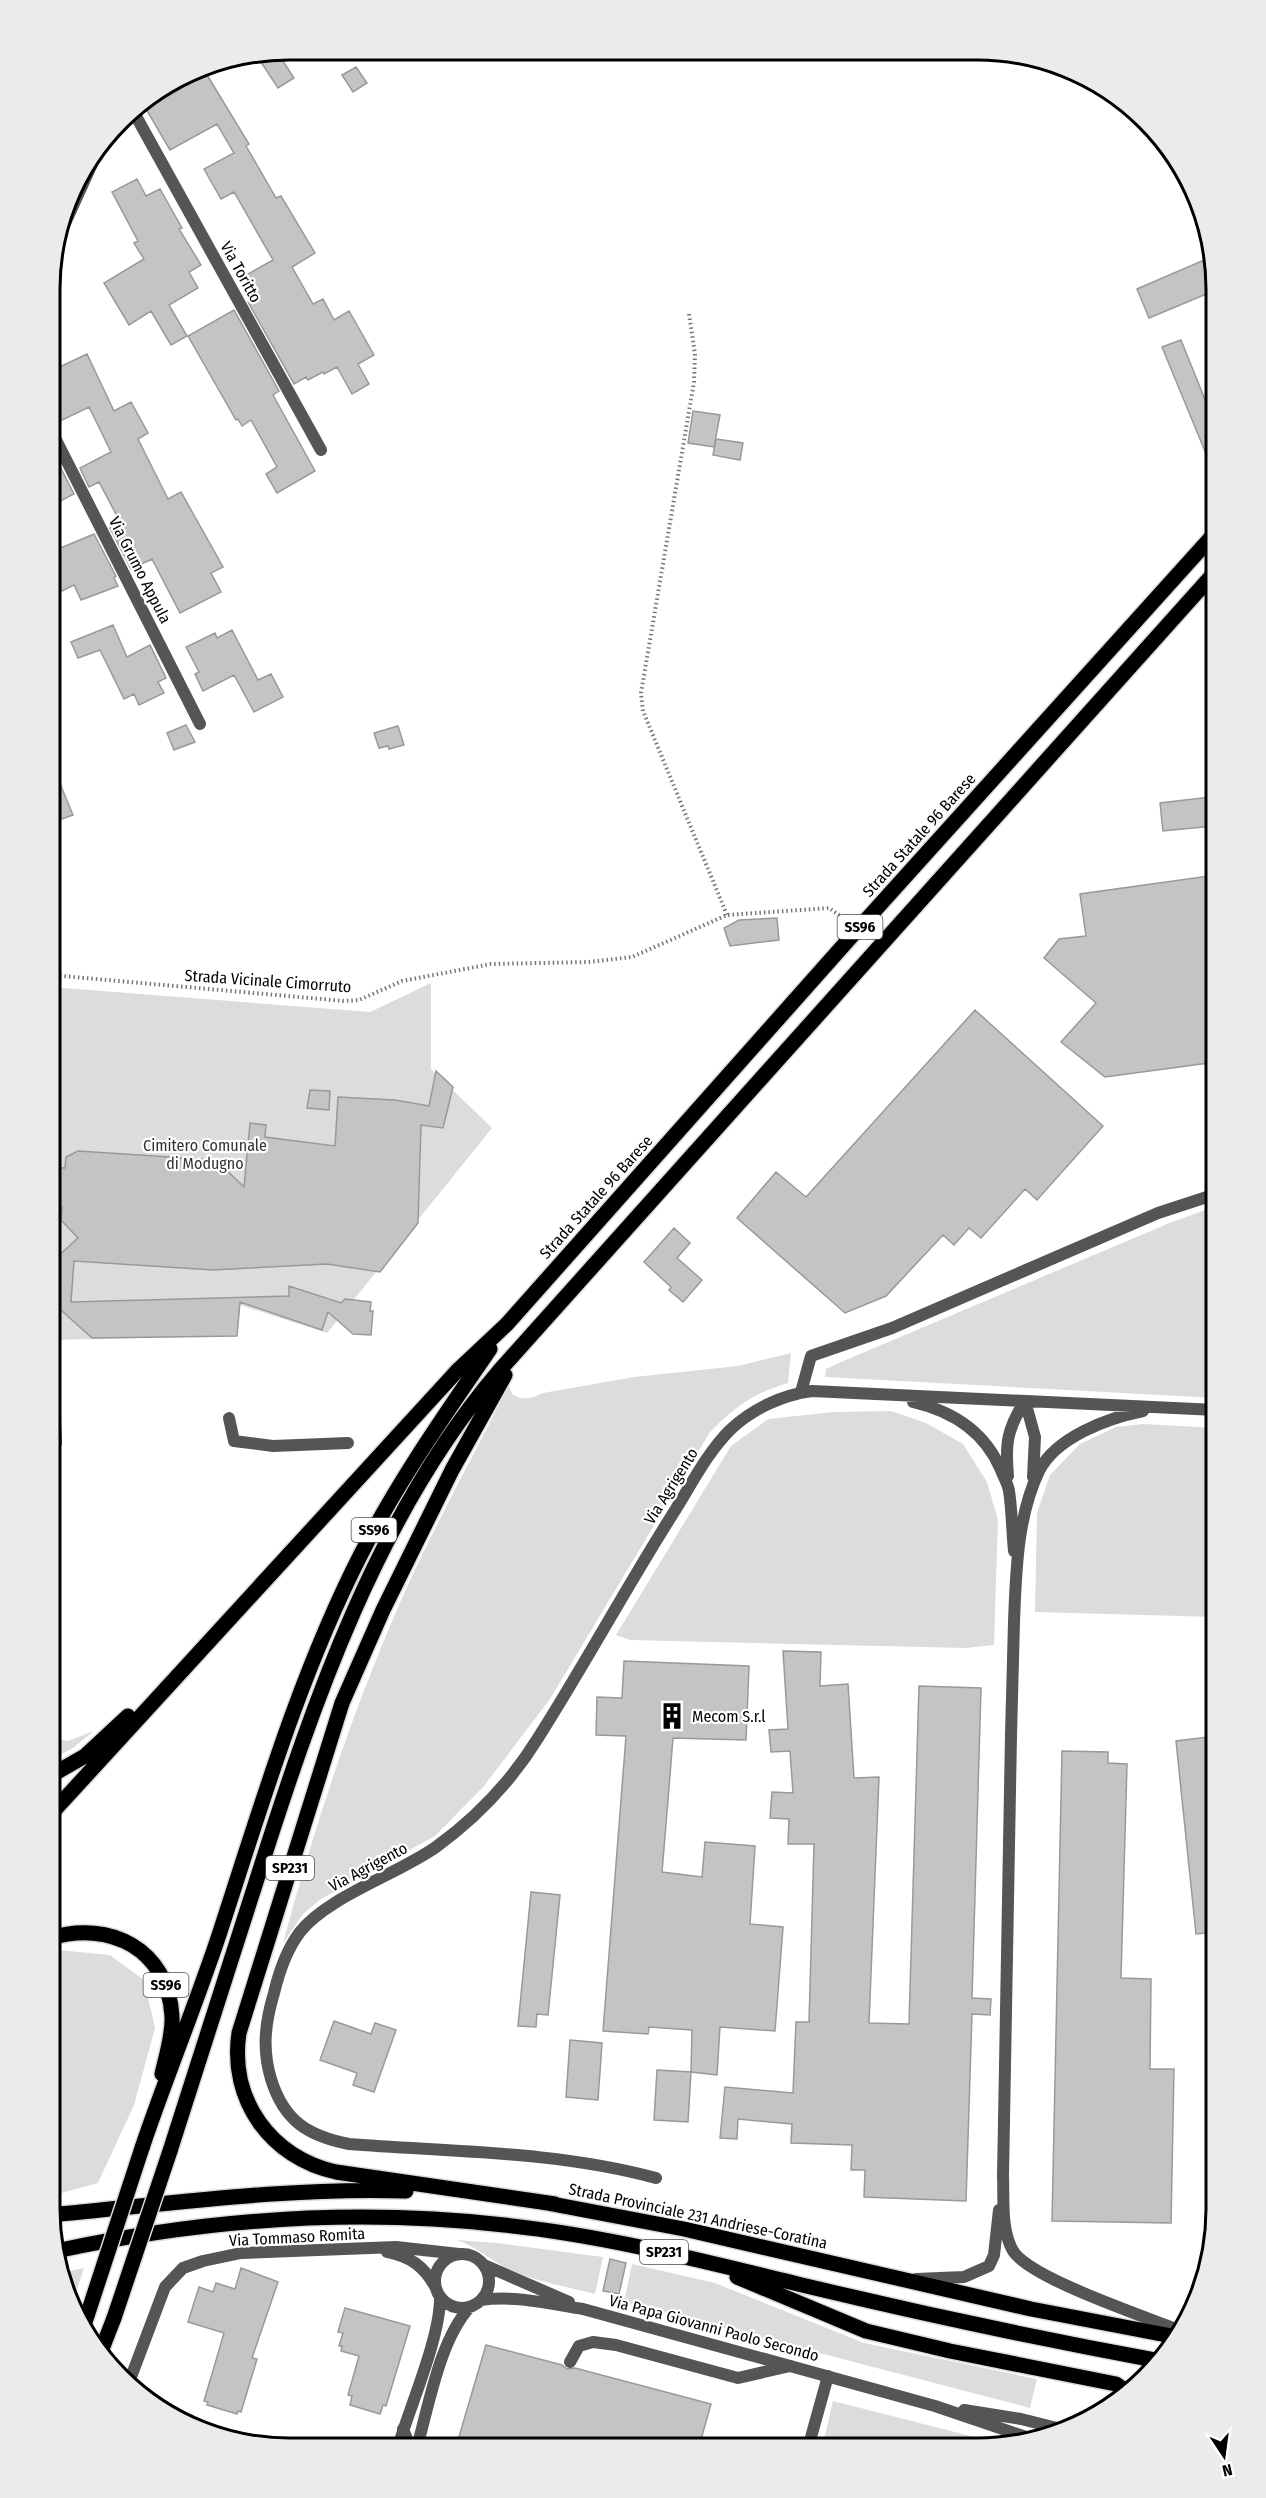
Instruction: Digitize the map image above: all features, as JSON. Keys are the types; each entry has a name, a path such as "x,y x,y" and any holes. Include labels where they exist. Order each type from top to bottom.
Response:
{"main road":[{"name":"Strada Statale 96 Barese","path":"507,1324 858,929 1206,543"},
{"name":"SS96","path":"104,2344 170,2151 295,1759 346,1628 397,1524 447,1439 473,1402 1206,582"},
{"name":"SS96","path":"60,1804 457,1371 507,1324"},
{"name":"SS96","path":"87,2316 151,2121 194,2010 278,1756 309,1671 343,1591 377,1523 432,1432 507,1324"},
{"name":"SP231","path":"529,1340 493,1395 452,1470 342,1703 239,2033 237,2057 245,2098 259,2123 281,2147 312,2166 336,2172 555,2204"},
{"path":"60,1771 75,1763 92,1749 218,1632"},
{"name":"SS96","path":"60,1936 88,1932 117,1937 141,1951 163,1978 170,1996 172,2020 151,2121"},
{"name":"Strada Provinciale 231 Andriese-Coratina","path":"168,2204 238,2195 350,2190 440,2193 555,2204 684,2229 1031,2309 1168,2335"},
{"path":"60,2214 168,2204"},
{"path":"60,2223 168,2204"},
{"name":"SP231","path":"63,2250 159,2232 280,2218 381,2216 440,2219 554,2231 649,2248 908,2310 1045,2340 1150,2359"},
{"path":"698,2260 866,2331 950,2351 1116,2384 1120,2387"}],"street":[{"name":"Via Toritto","path":"137,118 321,450"},
{"name":"Via Grumo Appula","path":"60,448 200,724"},
{"path":"1206,1197 1158,1213 902,1324 811,1356 801,1392 1206,1409"},
{"name":"Via Agrigento","path":"656,2178 615,2167 502,2153 368,2146 326,2140 292,2120 282,2104 268,2067 264,2046 266,2020 276,1983 289,1949 301,1930 325,1909 435,1848 460,1828 500,1789 537,1741 713,1450 729,1431 748,1415 801,1392"},
{"path":"879,1395 933,1406 958,1418 979,1436 991,1452 1009,1489"},
{"path":"1025,1401 1008,1432 1005,1452 1016,1567 1003,2176 1007,2236 1012,2251 1020,2261 1066,2285 1172,2327"},
{"path":"1025,1401 1035,1437 1036,1457 1032,1490"},
{"path":"1016,1567 1024,1516 1032,1490 1040,1469 1053,1453 1078,1434 1102,1421 1161,1407"},
{"path":"229,1418 234,1441 273,1446 348,1443"},
{"path":"899,2280 964,2277 989,2266 994,2255 1003,2176"},
{"name":"Via Tommaso Romita","path":"132,2375 165,2287 183,2268 241,2253 414,2248 459,2254"},
{"name":"Via Tommaso Romita","path":"377,2249 410,2258 421,2265 438,2292"},
{"path":"400,2438 432,2341 440,2306 435,2278 443,2262 459,2254 477,2258 488,2273 489,2283 482,2300 463,2314 446,2344 420,2438"},
{"path":"484,2265 583,2309"},
{"path":"438,2292 453,2306 470,2307"},
{"name":"Via Papa Giovanni Paolo Secondo","path":"482,2300 493,2298 541,2302 583,2309 935,2406"},
{"path":"570,2362 579,2346 592,2342 616,2345 738,2378 790,2366"},
{"path":"811,2438 828,2376"},
{"path":"935,2406 1021,2419 1050,2426"},
{"path":"935,2406 1019,2434"},
{"path":"403,2429 406,2438"}],"path":[{"path":"689,314 695,354 694,382 641,693 643,711 727,915"},
{"name":"Strada Vicinale Cimorruto","path":"60,976 344,1001 358,1000 402,981 491,964 588,962 632,957 727,915 829,908 858,929"}],"green space":[{"name":"Cimitero Comunale di Modugno","path":"431,983 431,1069 492,1128 327,1333 240,1305 237,1336 60,1340 60,988 370,1012"},
{"path":"1206,1210 1206,1397 825,1377 826,1369 841,1362"},
{"path":"791,1353 788,1383 745,1402 710,1432 550,1699 484,1786 435,1836 321,1899 303,1914 283,1943 336,1767 385,1638 428,1542 509,1385 512,1394 520,1398 528,1398 543,1393 634,1377 738,1366"},
{"path":"891,1411 926,1423 963,1444 987,1482 998,1520 994,1645 966,1648 630,1640 616,1635 731,1446 768,1419 834,1412"},
{"path":"1143,1424 1206,1427 1206,1617 1035,1612 1037,1513 1050,1475 1080,1444 1116,1427"},
{"path":"94,1731 73,1748 60,1755 60,1740 68,1741"},
{"path":"60,1950 110,1955 144,1980 155,2028 134,2105 98,2183 60,2193"},
{"path":"456,2240 603,2257 595,2294 523,2275"},
{"path":"632,2264 715,2283 864,2343 1037,2379 1030,2408 624,2302"},
{"path":"84,2268 76,2293 72,2282 69,2271"},
{"path":"833,2401 978,2438 977,2438 824,2438"}],"building":[{"path":"282,60 294,78 278,88 261,62"},
{"path":"356,67 367,83 353,92 342,75"},
{"path":"207,75 249,144 246,146 276,198 281,196 315,253 292,267 313,304 323,299 334,320 349,311 374,355 358,364 369,384 352,394 337,367 308,380 306,377 294,384 248,302 253,299 241,278 273,260 234,192 221,199 204,169 234,153 217,124 170,150 147,110"},
{"path":"137,179 146,196 160,189 182,228 179,229 201,265 189,272 198,288 169,305 187,336 171,345 151,311 129,325 104,283 144,259 134,243 138,241 112,192"},
{"path":"1204,260 1206,294 1149,318 1137,289"},
{"path":"234,310 279,391 273,395 315,471 277,493 266,474 277,467 251,420 242,426 238,419 236,420 188,336"},
{"path":"1181,340 1206,402 1206,454 1162,347"},
{"path":"87,354 114,411 131,402 148,433 138,439 168,499 181,492 223,567 211,573 221,592 180,613 152,559 131,569 110,528 114,526 112,522 118,518 99,482 89,487 80,468 111,452 89,407 60,421 60,367"},
{"path":"693,411 720,415 714,447 688,443"},
{"path":"716,439 743,443 740,460 713,455"},
{"path":"60,467 74,494 60,501"},
{"path":"94,534 116,576 114,578 118,586 81,600 74,585 62,591 60,548"},
{"path":"113,625 127,657 150,645 166,678 158,682 164,693 139,705 134,694 124,699 100,650 78,658 71,642"},
{"path":"232,630 258,680 271,674 283,697 254,712 234,675 203,691 195,674 199,672 186,647 215,633 217,638"},
{"path":"186,725 195,742 174,750 167,733"},
{"path":"398,726 404,745 389,749 388,746 379,748 374,733"},
{"path":"60,784 73,815 60,820"},
{"path":"1206,797 1206,827 1163,831 1160,803"},
{"path":"1206,876 1206,1063 1105,1077 1061,1042 1096,1003 1044,958 1059,939 1086,936 1080,894"},
{"path":"777,918 779,940 730,946 724,928 739,920"},
{"path":"975,1010 1103,1126 1037,1200 1025,1189 981,1238 969,1228 954,1245 943,1235 886,1296 845,1313 737,1218 776,1172 806,1197"},
{"path":"436,1071 453,1087 443,1128 421,1125 418,1223 380,1272 327,1264 213,1270 74,1261 71,1302 289,1296 289,1286 341,1303 345,1299 371,1302 370,1311 373,1311 371,1335 353,1334 328,1312 322,1330 240,1302 237,1336 92,1338 60,1309 60,1254 78,1238 61,1220 60,1168 65,1168 66,1157 78,1151 216,1160 244,1187 250,1123 266,1125 265,1137 335,1146 338,1097 395,1100 429,1106"},
{"path":"310,1090 330,1091 329,1110 307,1108"},
{"path":"674,1228 690,1243 677,1258 702,1280 683,1302 669,1290 671,1287 644,1262"},
{"path":"783,1651 821,1652 820,1686 848,1684 854,1778 879,1777 869,2023 909,2024 919,1686 981,1688 972,1998 991,1999 990,2015 972,2014 966,2201 864,2197 865,2170 851,2170 852,2145 791,2143 792,2124 738,2119 737,2139 720,2138 725,2087 793,2093 796,2022 809,2022 814,1844 788,1844 789,1819 770,1818 772,1792 793,1793 790,1751 771,1752 769,1730 788,1729"},
{"path":"624,1661 749,1666 746,1740 673,1738 662,1872 702,1877 705,1842 755,1846 750,1924 783,1927 775,2031 720,2027 717,2075 691,2072 692,2030 649,2027 648,2034 603,2031 626,1736 596,1735 597,1697 622,1698"},
{"path":"1206,1737 1206,1933 1196,1934 1176,1741"},
{"path":"1062,1751 1108,1752 1108,1763 1127,1764 1121,1978 1151,1979 1150,2069 1174,2069 1171,2223 1052,2221"},
{"path":"531,1892 560,1895 548,2015 537,2014 536,2027 518,2026"},
{"path":"334,2021 371,2034 375,2023 396,2030 374,2092 353,2085 357,2073 320,2060"},
{"path":"570,2040 602,2043 598,2100 566,2097"},
{"path":"657,2070 691,2072 688,2122 654,2120"},
{"path":"610,2259 626,2263 619,2294 603,2291"},
{"path":"241,2268 278,2282 252,2358 257,2359 241,2412 238,2411 237,2414 207,2405 208,2402 204,2401 224,2333 188,2322 199,2287 213,2292 216,2283 235,2289"},
{"path":"345,2308 410,2326 386,2406 383,2405 380,2414 350,2405 352,2396 348,2395 359,2356 341,2351 342,2346 339,2346 343,2333 338,2332"},
{"path":"486,2345 562,2365 567,2369 575,2368 711,2404 702,2436 699,2438 459,2438"}],"place":[{"name":"Mecom S.r.l","path":"672,1716"}]}
